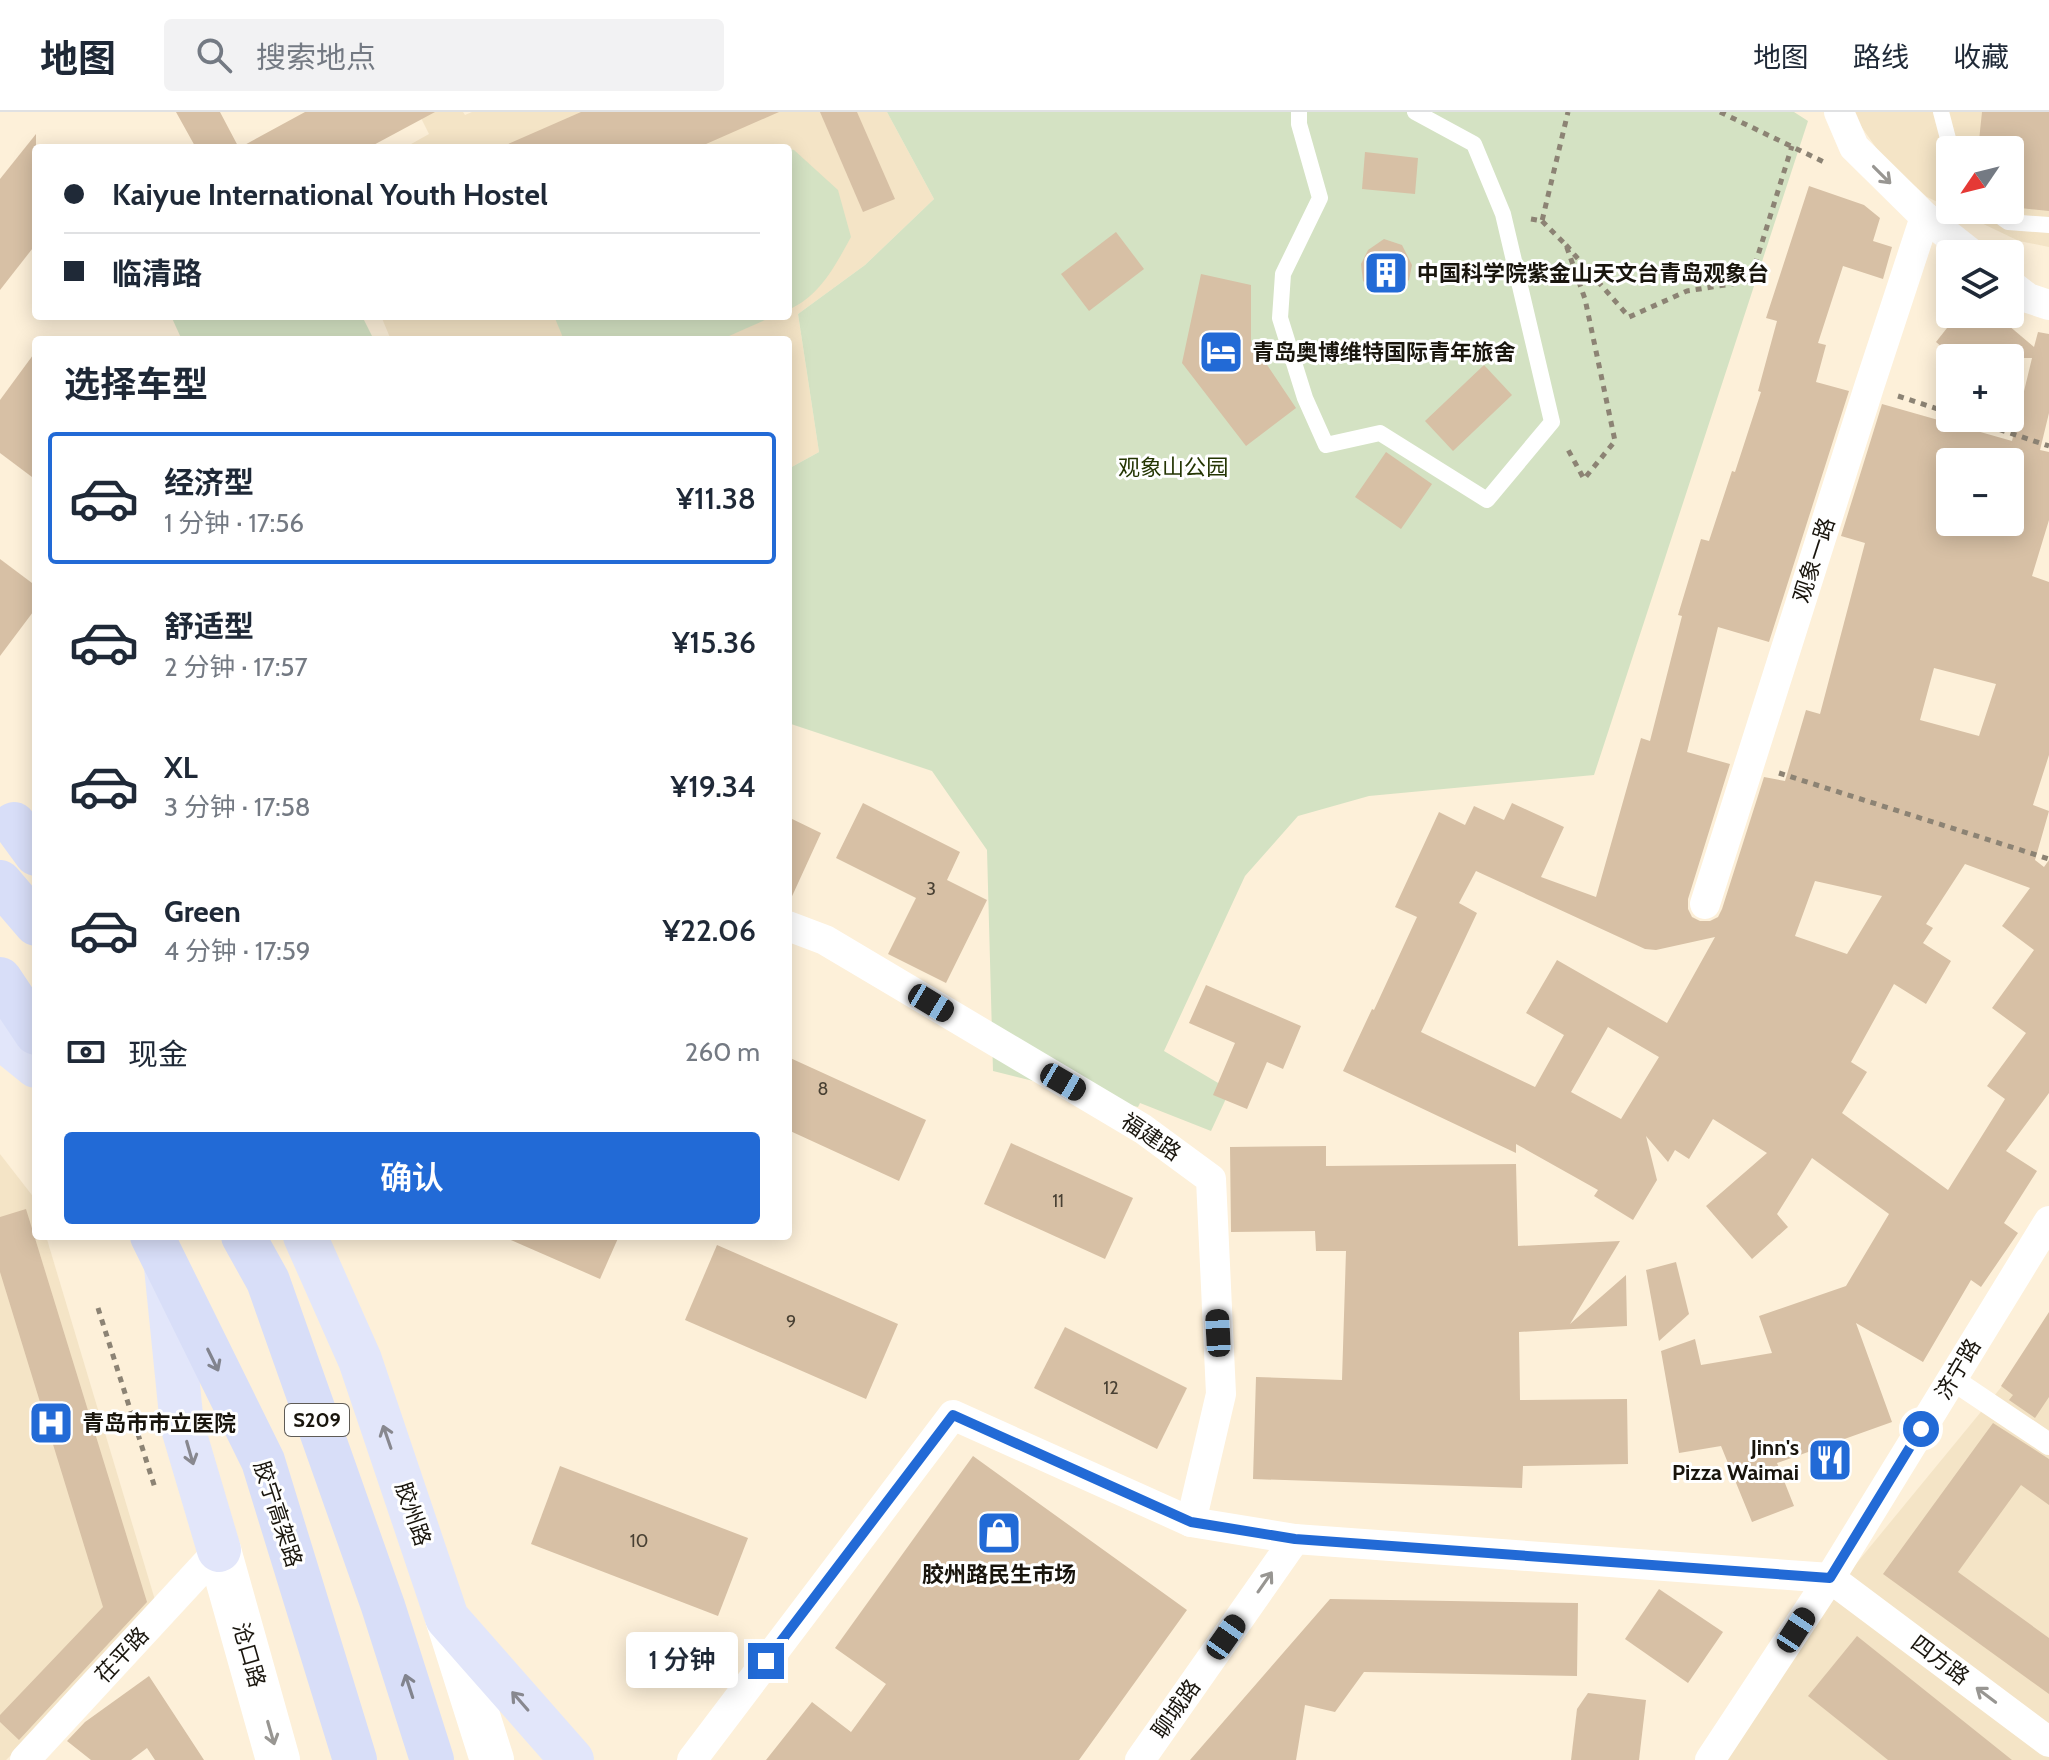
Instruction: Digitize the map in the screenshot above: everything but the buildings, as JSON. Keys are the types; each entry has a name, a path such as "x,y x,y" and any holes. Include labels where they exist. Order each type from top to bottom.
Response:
{"highway":[{"path":"0,882 32,919"},
{"path":"0,979 32,1027"},
{"name":"S209","path":"245,1240 268,1281 383,1606 432,1760"},
{"path":"274,1240 324,1363 383,1606"},
{"name":"胶宁高架路","path":"159,1250 263,1461 355,1760"}],"main road":[{"path":"0,1037 32,1063"},
{"name":"胶州路","path":"307,1240 360,1360 447,1618 572,1760"},
{"path":"159,1250 182,1425 219,1550"},
{"name":"沧口路","path":"219,1550 278,1760"},
{"path":"447,1618 492,1760"}],"street":[{"path":"1839,112 1854,147 1925,217 1954,240"},
{"name":"观象一路","path":"1705,904 1925,217"},
{"path":"2024,295 2049,305"},
{"name":"福建路","path":"792,928 825,940 1143,1129 1211,1179 1221,1394 1191,1522"},
{"name":"济宁路","path":"1710,1760 1830,1578 2049,1221"},
{"path":"1952,1379 2049,1444"},
{"path":"692,1760 953,1415 1191,1522 1295,1539 1830,1578"},
{"name":"聊城路","path":"1140,1760 1295,1539"},
{"name":"茌平路","path":"25,1760 219,1550"},
{"name":"四方路","path":"1830,1578 2049,1742"}],"lane":[{"path":"1299,112 1299,124 1320,198 1283,274 1280,318 1305,398 1326,445 1380,433 1487,500 1552,422 1503,214 1474,144 1415,112"},
{"path":"1941,112 1947,136"},
{"path":"2024,223 2049,225"}],"path":[{"path":"1542,221 1568,112"},
{"path":"1720,112 1831,165"},
{"path":"1503,214 1542,221 1629,317 1687,291 1750,281 1792,146"},
{"path":"1552,422 1584,479 1615,441 1585,299 1566,245"},
{"path":"1869,387 1936,409"},
{"path":"2007,432 2049,446"},
{"path":"1750,764 2049,859"},
{"path":"98,1308 155,1488"}],"shaded area":[{"path":"418,112 463,112 465,115 472,112 887,112 934,199 865,265 798,314 819,452 792,467 792,336 389,336 383,320 792,320 792,144 411,144 429,134"},
{"path":"1851,112 2049,112 2049,247 2017,240 1983,224 2024,224 2024,136 1936,136 1936,201 1884,159"},
{"name":"青岛市市立医院","path":"0,1154 32,1195 32,1240 47,1240 158,1610 6,1760 0,1760"},
{"path":"2049,1329 2049,1760 1695,1760"}],"green space":[{"name":"观象山公园","path":"887,112 1794,112 1808,121 1594,775 1369,796 1298,816 1245,876 1164,1051 1230,1090 1211,1131 1140,1103 1138,1107 993,1071 987,850 932,771 792,724 792,467 819,452 798,314 865,265 934,199"},
{"path":"792,150 838,190 851,237 818,288 792,308"},
{"path":"173,320 364,320 372,336 180,336"},
{"path":"556,320 765,320 729,336 562,336"}],"place":[{"name":"中国科学院紫金山天文台青岛观象台","path":"1386,273"},
{"name":"青岛奥博维特国际青年旅舍","path":"1221,352"},
{"name":"青岛市市立医院","path":"51,1423"},
{"name":"Jinn's Pizza Waimai","path":"1830,1460"},
{"name":"胶州路民生市场","path":"999,1533"}],"route":[{"path":"766,1661 953,1415 1191,1522 1295,1539 1830,1578 1921,1429"}]}
